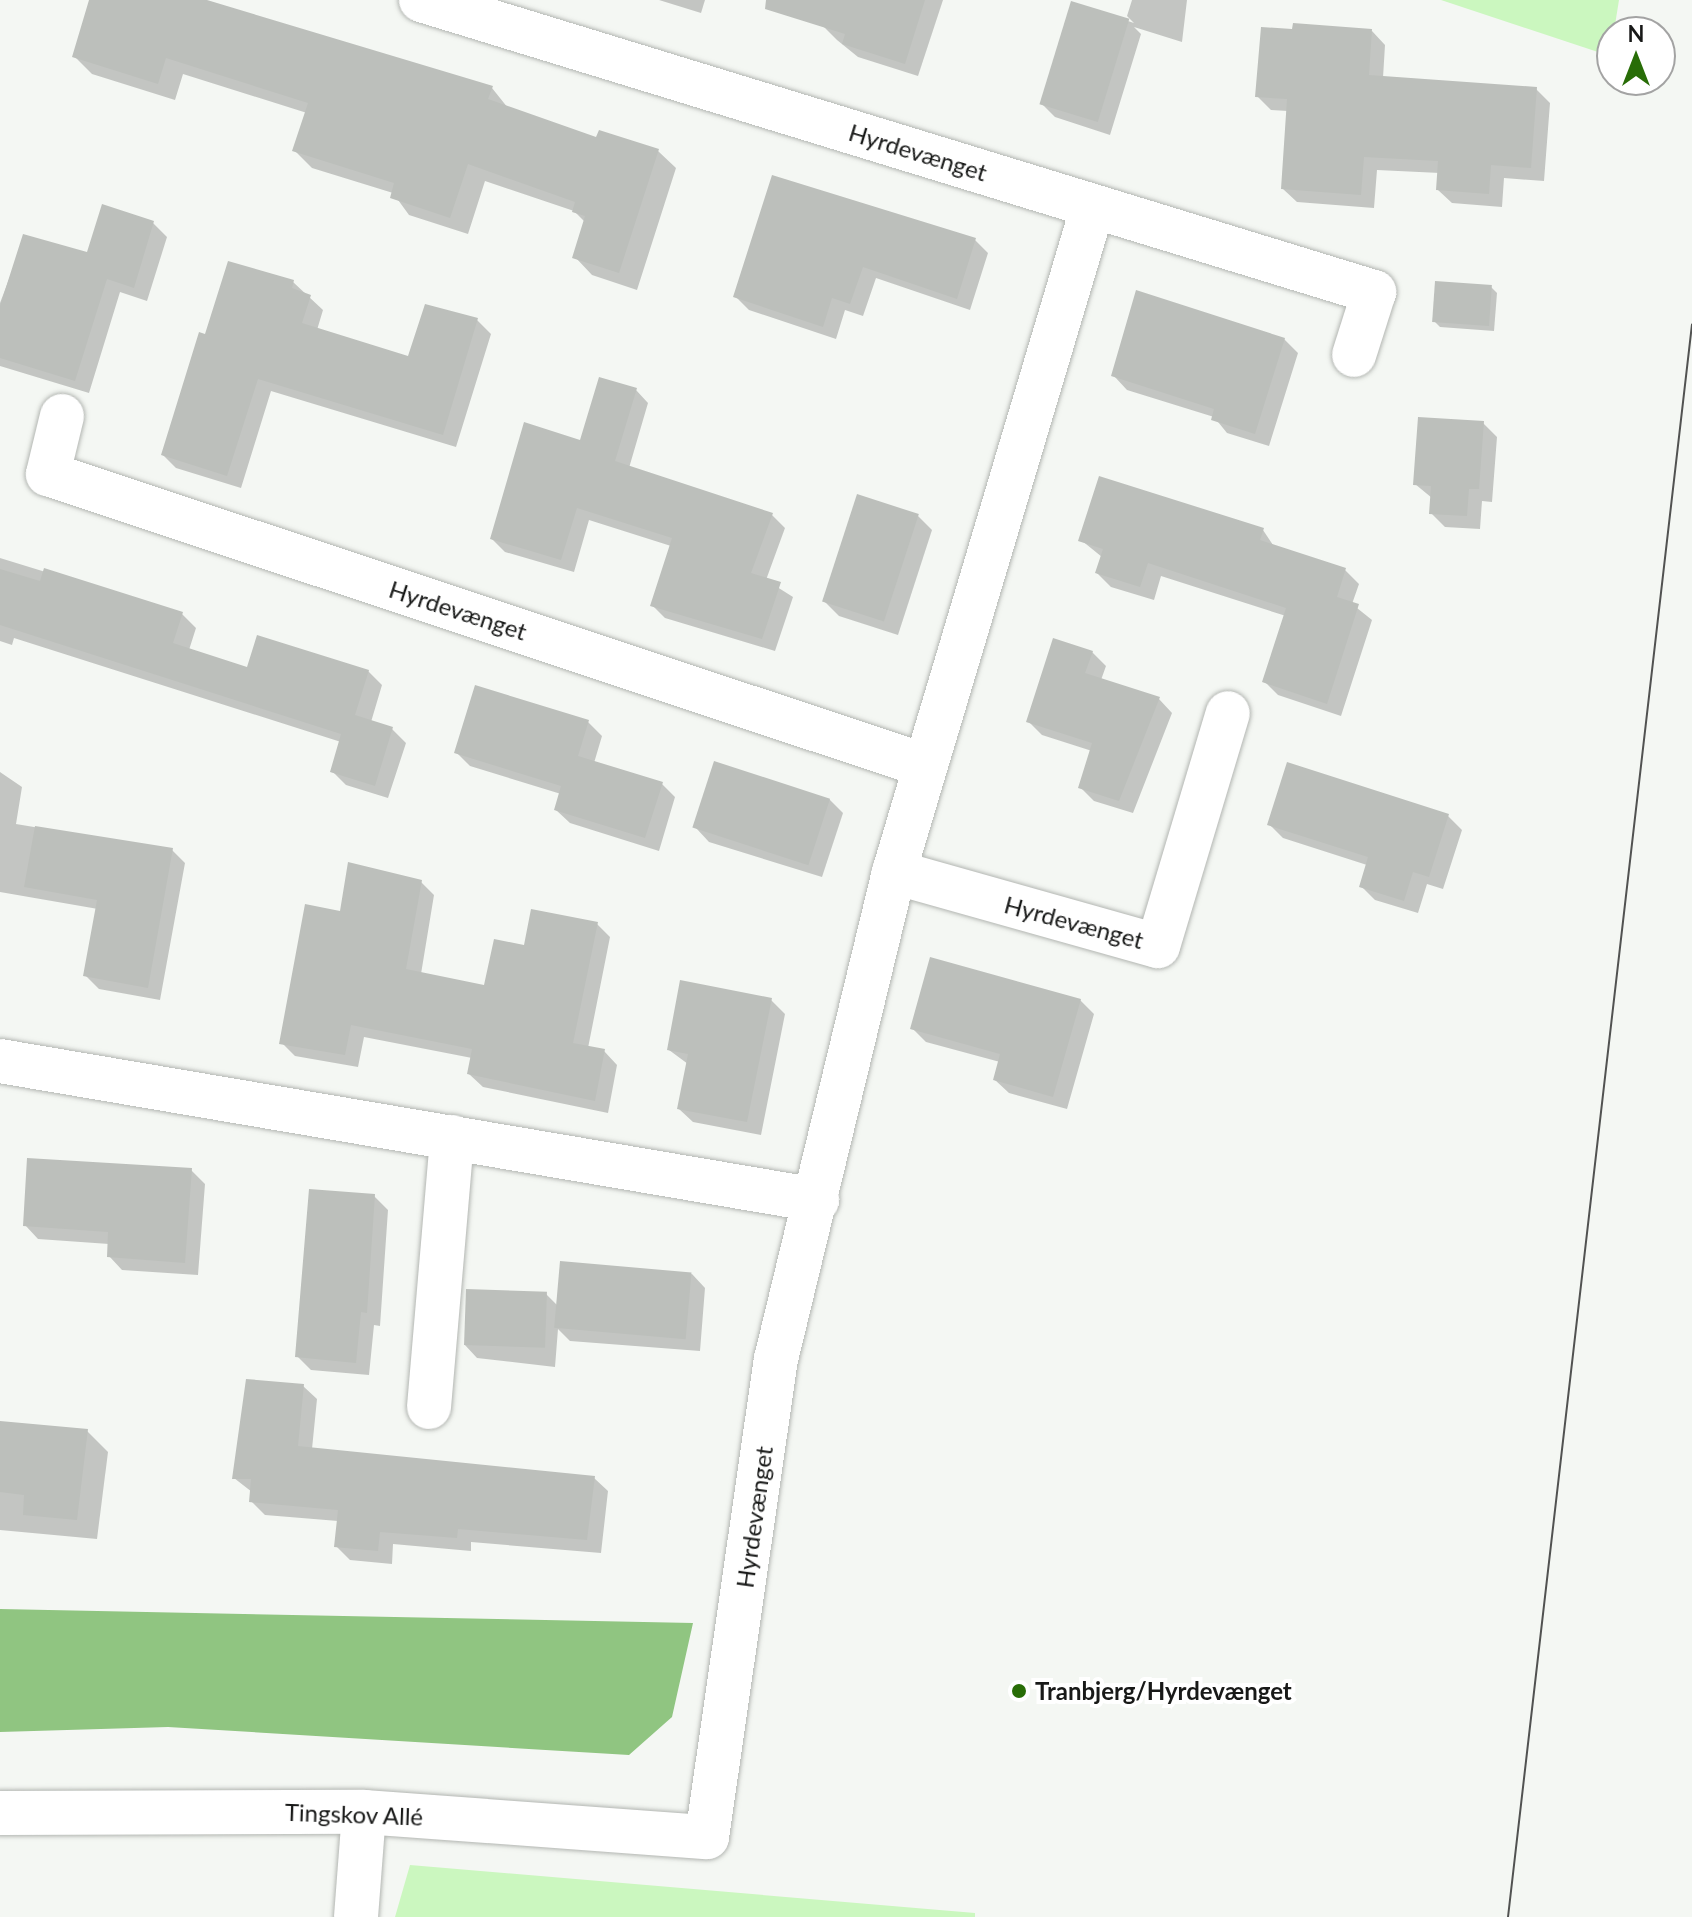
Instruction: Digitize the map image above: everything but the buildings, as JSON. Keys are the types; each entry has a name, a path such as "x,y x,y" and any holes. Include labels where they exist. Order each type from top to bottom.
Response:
{"street":[{"name":"Hyrdevænget","path":"421,0 1374,292 1354,355"},
{"name":"Hyrdevænget","path":"707,1837 776,1359 817,1200 894,872 923,765 1093,206"},
{"name":"Hyrdevænget","path":"62,416 48,474 923,765"},
{"name":"Hyrdevænget","path":"894,872 1158,946 1228,713"},
{"path":"0,1061 817,1200"},
{"path":"429,1407 452,1137"},
{"path":"356,1917 364,1812"},
{"name":"Tingskov Allé","path":"0,1813 364,1812 707,1837"}],"green space":[{"path":"1441,0 1619,0 1616,16 1596,16 1596,51"},
{"path":"0,1609 693,1623 672,1717 629,1755 168,1727 0,1732"},
{"path":"410,1865 975,1913 975,1917 395,1917"}],"tram line":[{"path":"1508,1917 1692,325"}],"place":[{"name":"Tranbjerg/Hyrdevænget","path":"1019,1691"}]}
